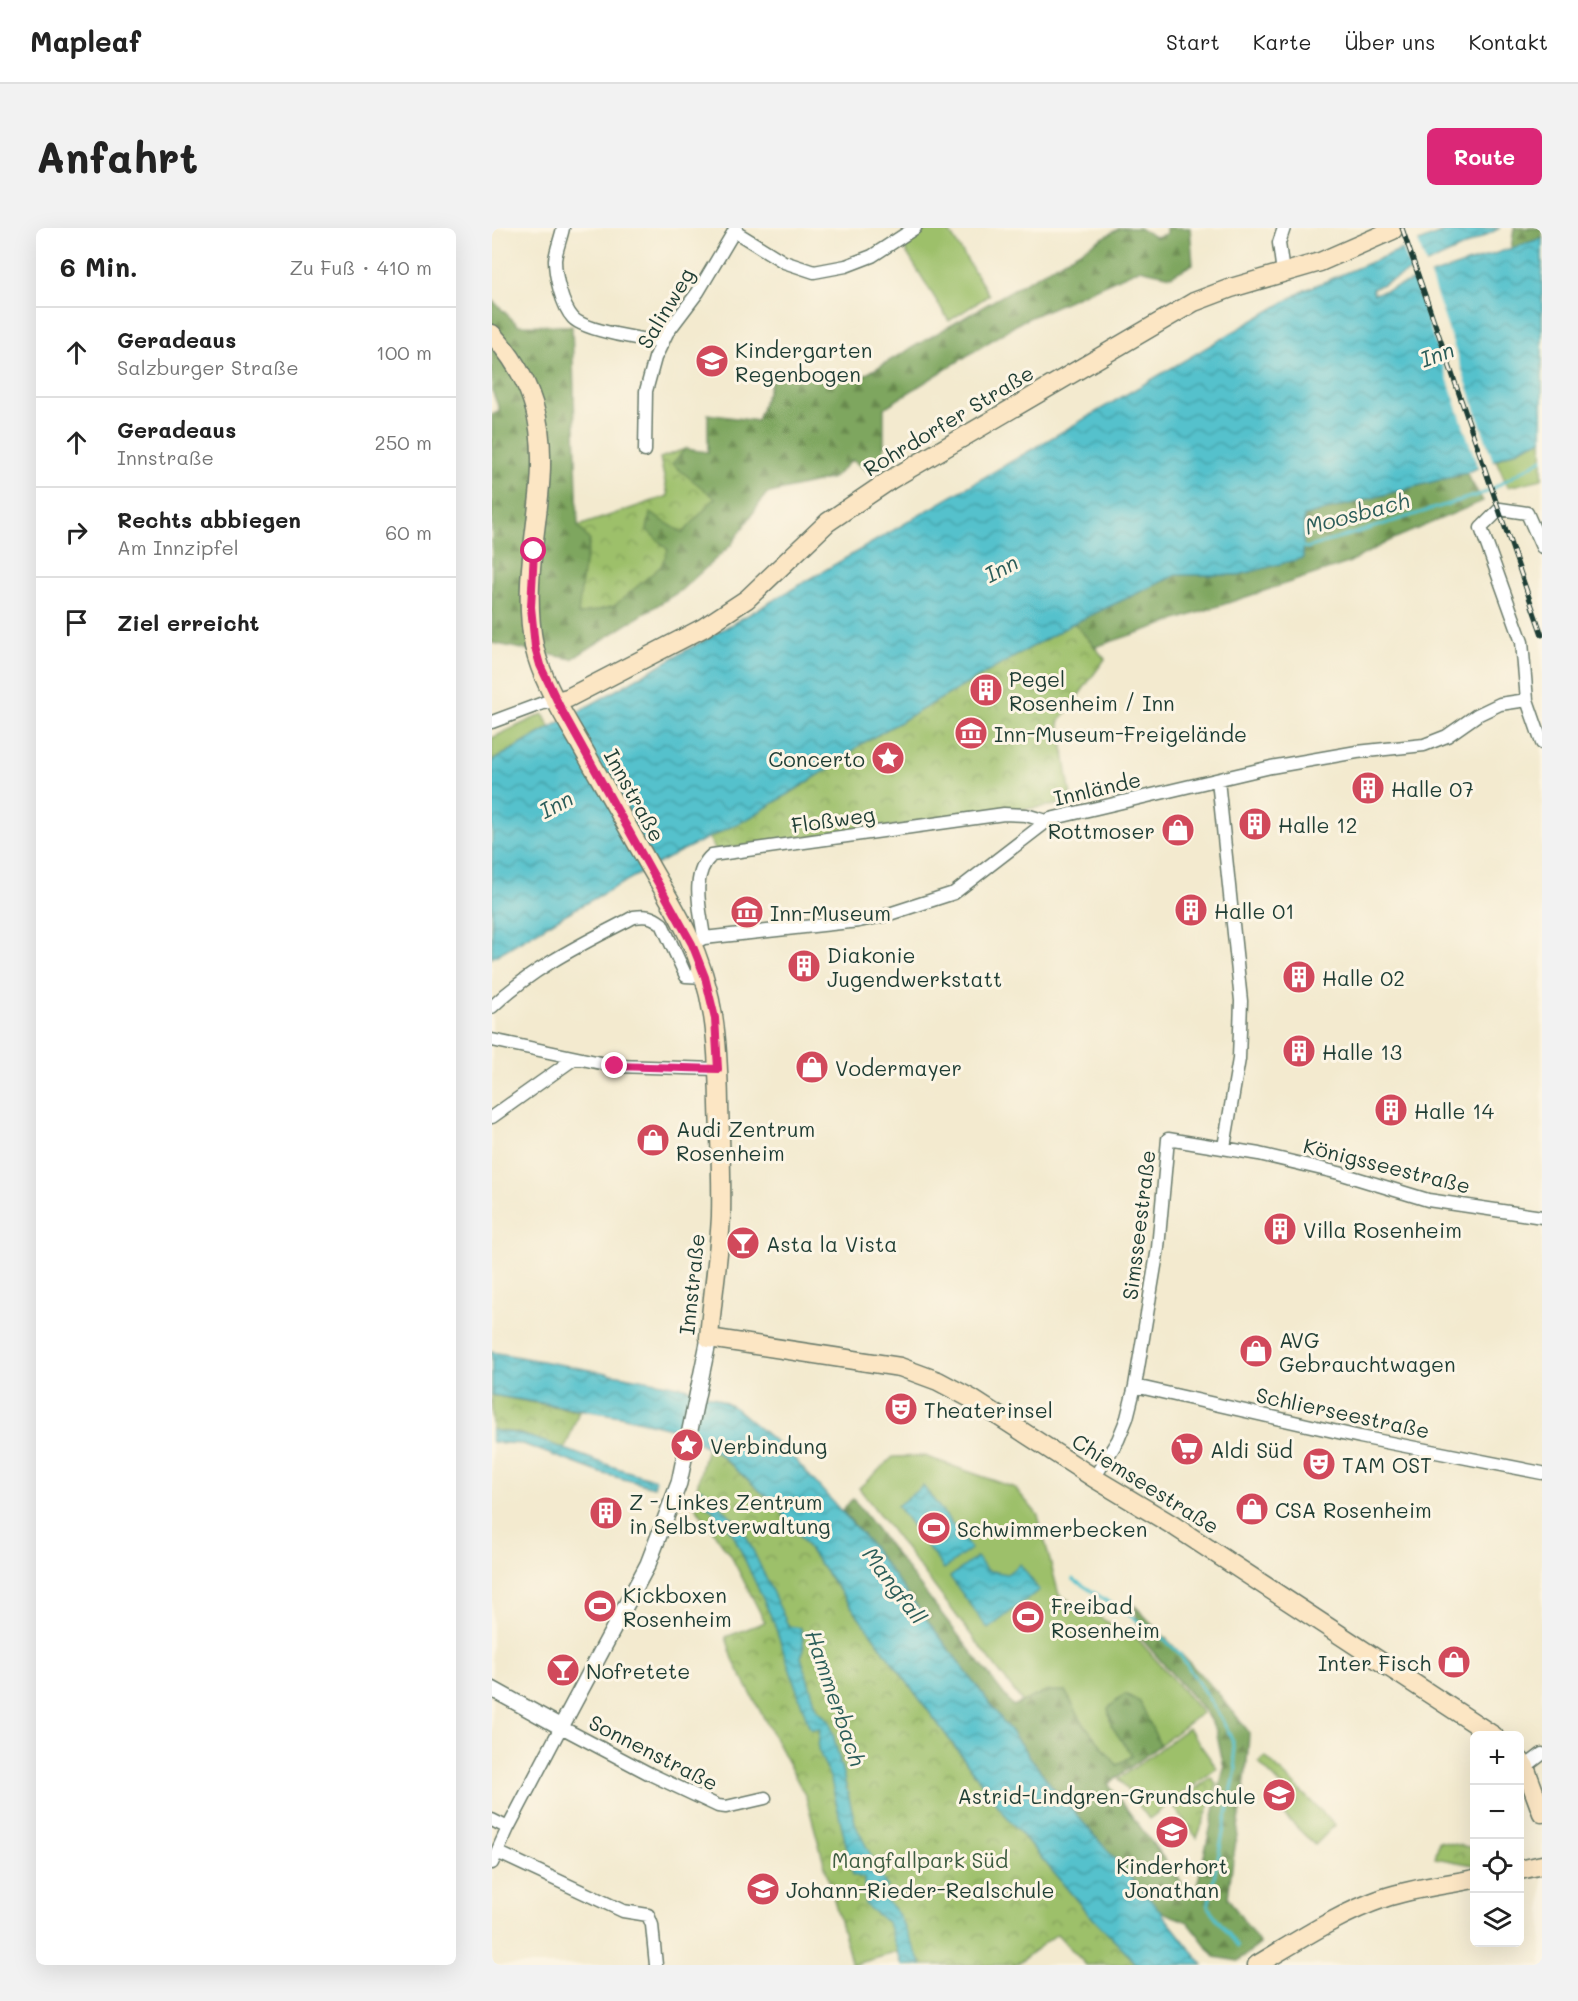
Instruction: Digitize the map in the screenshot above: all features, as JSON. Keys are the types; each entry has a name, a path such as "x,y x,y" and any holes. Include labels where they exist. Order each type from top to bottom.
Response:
{"main road":[{"name":"Rohrdorfer Straße","path":"556,701 568,698 702,628 747,599 828,522 906,469 1194,302 1231,288 1320,262 1393,230"},
{"name":"Innstraße","path":"492,334 521,371 538,418 541,457 531,584 532,629 540,665 556,701 659,883 698,941 715,1018 721,1218 709,1338"},
{"name":"Chiemseestraße","path":"709,1338 900,1366 938,1381 972,1399 1094,1478 1174,1526 1486,1731"},
{"path":"1524,1769 1542,1813"},
{"path":"1524,1869 1542,1865"},
{"path":"1257,1965 1308,1933 1386,1897 1470,1880"}],"street":[{"path":"563,228 555,260 562,299 574,319 593,328 663,342"},
{"path":"735,229 784,262 814,272 846,266 872,256 915,228"},
{"path":"1283,273 1279,243 1284,228"},
{"name":"Salinweg","path":"645,451 645,391 655,358 735,229"},
{"path":"1542,547 1527,513 1500,509 1480,528 1522,642 1527,700 1542,743"},
{"name":"Innlände","path":"698,941 883,916 954,894 1046,820 1271,767 1346,754 1424,745 1447,736 1477,715 1500,704 1527,700"},
{"path":"492,722 556,701"},
{"path":"1218,780 1241,1001 1239,1059 1224,1147"},
{"name":"Floßweg","path":"698,941 698,882 700,870 712,855 1004,814 1026,814 1046,820"},
{"path":"492,1007 522,980 573,949 634,917 645,915 662,924 686,976 705,977"},
{"path":"492,1040 615,1066 718,1069"},
{"path":"492,1117 575,1058"},
{"name":"Simsseestraße","path":"1094,1478 1118,1440 1136,1386 1158,1248 1168,1139 1224,1147"},
{"name":"Königsseestraße","path":"1224,1147 1339,1173 1428,1200 1542,1217"},
{"name":"Innstraße","path":"494,1858 648,1564 679,1483 709,1338"},
{"name":"Schlierseestraße","path":"1136,1386 1360,1437 1542,1473"},
{"path":"492,1689 561,1727"},
{"name":"Sonnenstraße","path":"561,1727 650,1774 718,1806 726,1807 765,1798"},
{"path":"1524,1763 1542,1754"},
{"path":"492,1820 508,1828"},
{"path":"494,1858 623,1911 648,1915 652,1925 656,1965"}],"green space":[{"path":"929,228 947,228 989,295 949,321 902,245"},
{"path":"1120,228 1139,228 1155,237 1166,234 1166,228 1190,228 1193,264 1171,276 1139,269 1022,321 884,408 884,459 869,472 852,460 833,478 766,494 731,545 680,591 572,659 492,643 492,415 500,411 492,390 492,300 518,325 572,326 578,526 590,540 583,572 579,614 614,606 647,530 650,513 715,499 672,464 685,449 708,452 708,414 757,421 773,377 863,376"},
{"path":"1514,228 1542,228 1542,238 1511,249"},
{"path":"1542,439 1542,479 1508,487 1496,460"},
{"path":"685,449 672,464 715,498 683,533 650,513 647,530 668,550 661,566 614,606 578,615 583,572 590,541 578,526 668,496 660,458"},
{"path":"1466,473 1483,501 1391,540 1348,563 1095,647 1074,623 1176,575 1239,575 1302,558 1304,516"},
{"name":"Inn-Museum-Freigelände","path":"1074,623 1105,659 1059,722 1072,803 715,850 709,838 788,795 861,744"},
{"path":"543,714 550,728 492,761 492,738"},
{"path":"492,1395 579,1411 565,1449 518,1433 492,1430"},
{"name":"Mangfallpark Süd","path":"707,1447 718,1453 778,1507 1003,1812 1085,1910 1138,1965 1086,1965 1057,1934 1015,1965 902,1965 898,1952 852,1965 806,1797 734,1662 726,1637 765,1622 732,1558 693,1503"},
{"name":"Freibad Rosenheim","path":"924,1456 1015,1488 1038,1515 1059,1595 1138,1639 1202,1713 1108,1784 1024,1704 859,1488 893,1457"},
{"path":"853,1499 1013,1706 1046,1691 1065,1691 1084,1724 1117,1765 1132,1756 1111,1725 1108,1708 1125,1694 1140,1702 1160,1745 1108,1784 1188,1891 1197,1886 1224,1768 1216,1730 1205,1712 1140,1637 1135,1606 1218,1693 1249,1732 1246,1774 1228,1898 1260,1944 1238,1961 1215,1957 1188,1922 1160,1911 1054,1789 842,1510"},
{"path":"1188,1728 1217,1768 1149,1819 1119,1779"},
{"path":"1265,1756 1335,1825 1315,1845 1284,1815 1297,1801 1259,1763"},
{"path":"1211,1777 1217,1785 1197,1838 1173,1806"},
{"path":"1439,1841 1470,1847 1470,1864 1435,1858"}],"water":[{"name":"Inn","path":"1452,228 1500,228 1372,289 1374,294 1542,238 1542,439 1466,473 1304,516 1303,558 1239,575 1176,575 1074,623 861,744 835,765 751,817 677,853 564,915 492,958 492,761 762,607 1305,290"},
{"name":"Mangfall","path":"492,1352 684,1387 716,1398 735,1408 789,1453 867,1540 1054,1789 1160,1911 1203,1965 1138,1965 1085,1910 1003,1812 778,1507 718,1453 675,1429 620,1416 492,1395"},
{"path":"492,1430 535,1439 656,1480 654,1487 601,1473 523,1444 492,1442"},
{"name":"Schwimmerbecken","path":"923,1486 971,1549 944,1569 897,1506"},
{"path":"699,1488 707,1492 743,1529 786,1621 789,1626 801,1628 804,1650 801,1657 817,1709 830,1722 856,1826 887,1887 880,1893 898,1914 922,1965 902,1965 888,1923 865,1905 864,1878 853,1875 831,1780 818,1749 820,1729 810,1729 774,1623 733,1534 710,1508 697,1498"},
{"path":"977,1557 986,1570 1007,1574 1020,1564 1039,1590 988,1629 950,1577"}],"pier":[{"path":"1417,239 1427,267 1412,274 1402,246"},
{"path":"1429,273 1494,464 1479,471 1413,278"}],"waterway":[{"name":"Moosbach","path":"1301,546 1307,548 1487,492 1542,459"},
{"path":"1073,1579 1157,1633 1179,1653 1232,1739 1236,1769 1208,1907 1238,1946"}],"railway":[{"path":"1402,228 1542,635"}],"place":[{"name":"Kindergarten Regenbogen","path":"712,361"},
{"name":"Pegel Rosenheim / Inn","path":"986,690"},
{"name":"Inn-Museum-Freigelände","path":"971,733"},
{"name":"Concerto","path":"888,758"},
{"name":"Halle 07","path":"1368,788"},
{"name":"Halle 12","path":"1255,824"},
{"name":"Rottmoser","path":"1178,830"},
{"name":"Halle 01","path":"1191,910"},
{"name":"Inn-Museum","path":"747,912"},
{"name":"Diakonie Jugendwerkstatt","path":"804,966"},
{"name":"Halle 02","path":"1299,977"},
{"name":"Halle 13","path":"1299,1051"},
{"name":"Vodermayer","path":"812,1067"},
{"name":"Halle 14","path":"1391,1110"},
{"name":"Audi Zentrum Rosenheim","path":"653,1140"},
{"name":"Villa Rosenheim","path":"1280,1229"},
{"name":"Asta la Vista","path":"743,1243"},
{"name":"AVG Gebrauchtwagen","path":"1256,1351"},
{"name":"Theaterinsel","path":"901,1409"},
{"name":"Verbindung","path":"687,1445"},
{"name":"Aldi Süd","path":"1187,1449"},
{"name":"TAM OST","path":"1319,1464"},
{"name":"CSA Rosenheim","path":"1252,1509"},
{"name":"Z - Linkes Zentrum in Selbstverwaltung","path":"606,1513"},
{"name":"Schwimmerbecken","path":"934,1528"},
{"name":"Kickboxen Rosenheim","path":"600,1606"},
{"name":"Freibad Rosenheim","path":"1028,1617"},
{"name":"Inter Fisch","path":"1454,1662"},
{"name":"Nofretete","path":"563,1670"},
{"name":"Astrid-Lindgren-Grundschule","path":"1279,1795"},
{"name":"Kinderhort Jonathan","path":"1172,1832"},
{"name":"Johann-Rieder-Realschule","path":"763,1889"}],"route":[{"path":"534,551 531,584 532,629 546,681 686,930 705,977 715,1018 718,1069 615,1066"}],"water label":[{"name":"Hammerbach","path":"836,1698"}]}
